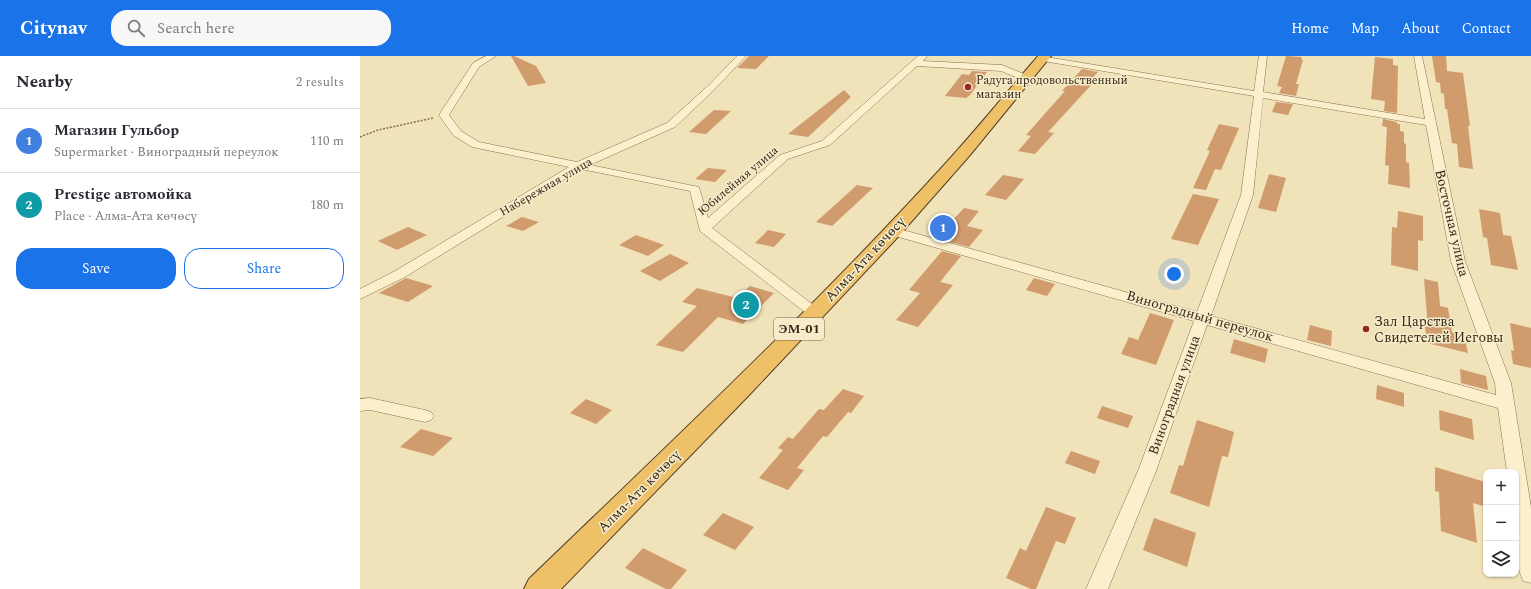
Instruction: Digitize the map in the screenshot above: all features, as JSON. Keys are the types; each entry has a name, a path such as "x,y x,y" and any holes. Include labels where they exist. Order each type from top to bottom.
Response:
{"highway":[{"name":"Алма-Ата көчөсү","path":"540,589 815,313 948,171 1044,57"}],"street":[{"path":"492,56 476,65 444,115 457,132 476,145 695,189 704,228 815,313"},
{"name":"Набережная улица","path":"360,295 400,274 580,165 671,125 712,87 742,56"},
{"name":"Юбилейная улица","path":"704,228 784,157 826,143 923,56"},
{"name":"Виноградная улица","path":"1097,589 1147,471 1247,196 1263,56"},
{"name":"Восточная улица","path":"1418,56 1458,261 1503,383 1531,574"},
{"path":"1044,57 1430,123"},
{"path":"915,63 1002,68 1026,78"},
{"name":"Виноградный переулок","path":"892,231 1202,317 1506,404"},
{"path":"360,405 370,404 425,416"}],"path":[{"path":"360,137 378,130 444,115"}],"building":[{"path":"511,56 536,66 546,83 528,86"},
{"path":"749,56 769,56 756,69 737,68"},
{"path":"1286,56 1302,57 1301,59 1303,60 1296,84 1299,84 1296,96 1279,93 1282,87 1277,86"},
{"path":"1432,56 1446,56 1447,71 1463,73 1470,126 1468,126 1473,169 1459,167 1457,144 1452,143 1447,109 1445,109 1444,94 1441,93 1440,83 1436,82"},
{"path":"1375,57 1393,59 1393,65 1398,66 1397,113 1384,111 1385,101 1371,99"},
{"path":"1082,69 1098,72 1089,82 1093,83 1048,132 1054,133 1035,154 1018,151 1031,136 1026,135 1065,91 1062,91"},
{"path":"972,71 987,72 970,95 966,98 945,96 962,74 969,75"},
{"path":"844,90 851,97 808,137 788,134"},
{"path":"1276,102 1293,104 1288,115 1272,112"},
{"path":"714,110 731,111 706,134 689,132"},
{"path":"1383,119 1397,122 1397,124 1400,124 1400,131 1404,132 1406,162 1409,163 1410,188 1388,184 1389,166 1385,165 1387,127 1382,126"},
{"path":"1219,124 1239,128 1221,170 1215,169 1206,190 1193,188 1210,151 1207,150"},
{"path":"708,168 727,170 715,182 695,179"},
{"path":"1269,174 1286,178 1276,212 1258,208"},
{"path":"1003,175 1024,179 1006,200 985,195"},
{"path":"857,185 873,188 832,226 816,222"},
{"path":"1193,194 1219,199 1198,245 1171,239"},
{"path":"964,208 979,211 967,226 983,230 969,247 950,242 954,237 938,233"},
{"path":"1479,209 1500,213 1503,235 1511,236 1518,270 1491,265 1487,238 1483,237"},
{"path":"1398,211 1423,216 1423,241 1418,240 1418,271 1391,265 1392,227 1397,228"},
{"path":"522,217 539,222 523,231 506,226"},
{"path":"408,227 427,235 397,250 378,241"},
{"path":"768,230 786,234 774,247 755,243"},
{"path":"636,235 664,245 648,256 619,245"},
{"path":"942,251 961,256 940,282 953,285 918,327 896,320 920,293 909,290"},
{"path":"670,254 689,263 660,281 640,271"},
{"path":"406,278 433,286 408,302 379,293"},
{"path":"1034,278 1055,284 1047,296 1026,290"},
{"path":"1424,279 1438,282 1440,306 1448,308 1452,332 1464,335 1468,353 1427,343 1425,326 1428,327"},
{"path":"750,286 774,293 743,324 718,317 683,352 656,345 697,306 682,302 697,288 737,298"},
{"path":"1150,313 1174,320 1156,365 1121,354 1129,337 1138,340"},
{"path":"1510,323 1531,328 1531,368 1513,364 1511,350 1514,351"},
{"path":"1310,325 1332,331 1331,346 1307,340"},
{"path":"1234,339 1268,349 1265,363 1230,353"},
{"path":"1460,369 1486,376 1488,390 1461,383"},
{"path":"1377,385 1404,393 1404,407 1376,399"},
{"path":"843,389 864,396 851,413 848,412 827,437 823,436 797,468 804,470 788,490 759,478 783,450 778,448 788,437 793,439 819,409 824,410"},
{"path":"586,399 612,410 596,424 570,413"},
{"path":"1102,406 1133,416 1128,428 1097,418"},
{"path":"1439,410 1472,419 1474,440 1440,430"},
{"path":"1197,420 1234,432 1228,457 1222,456 1209,507 1170,493 1179,465 1183,466"},
{"path":"421,429 453,438 433,456 400,447"},
{"path":"1071,451 1100,461 1095,474 1065,463"},
{"path":"1435,467 1483,481 1483,506 1473,503 1477,543 1441,531 1439,492 1435,491"},
{"path":"1046,507 1076,518 1065,544 1056,541 1036,589 1031,589 1006,578 1020,548 1026,551"},
{"path":"723,513 754,527 735,550 703,535"},
{"path":"1154,518 1196,533 1187,567 1143,550"},
{"path":"643,548 687,570 671,589 666,589 625,568"}],"place":[{"name":"Радуга продовольственный магазин","path":"968,87"},
{"name":"Магазин Гульбор","path":"943,228"},
{"name":"Prestige автомойка","path":"746,305"},
{"name":"Зал Царства Свидетелей Иеговы","path":"1366,329"}]}
